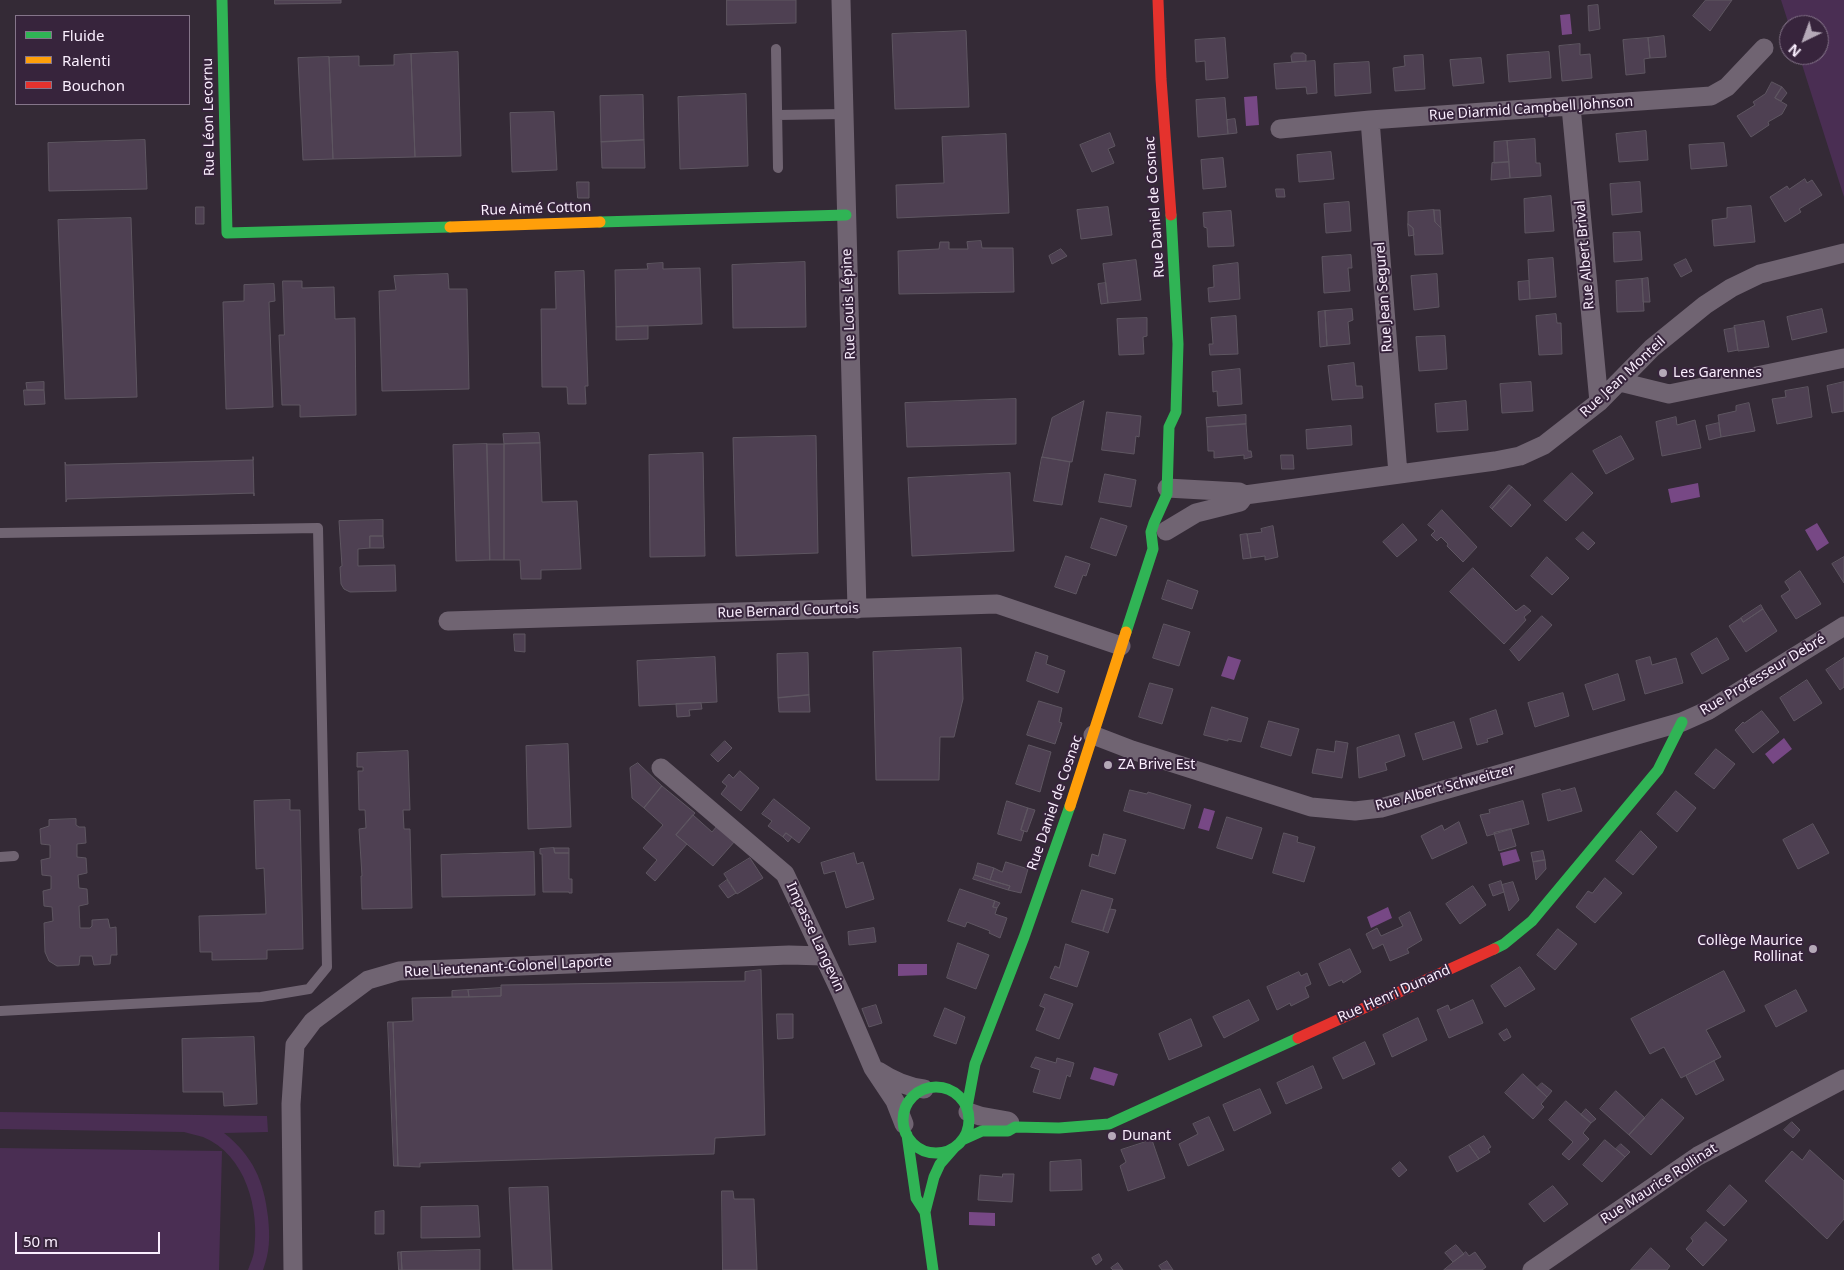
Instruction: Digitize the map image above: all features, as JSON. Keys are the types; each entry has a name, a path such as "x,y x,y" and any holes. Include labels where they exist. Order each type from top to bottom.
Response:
{"street":[{"name":"Rue Léon Lecornu","path":"222,0 227,232"},
{"name":"Rue Louis Lépine","path":"840,0 857,609"},
{"name":"Rue Daniel de Cosnac","path":"967,1110 967,1097 974,1075 975,1064 1055,853 1153,549 1163,538 1179,493 1170,427 1176,412 1178,344 1161,79 1158,0"},
{"name":"Rue Diarmid Campbell Johnson","path":"1280,128 1711,96 1727,87 1764,48"},
{"name":"Rue Albert Brival","path":"1571,107 1599,402"},
{"name":"Rue Jean Segurel","path":"1370,120 1398,474"},
{"name":"Rue Aimé Cotton","path":"227,232 846,215"},
{"name":"Rue Jean Monteil","path":"1179,493 1239,492 1245,495 1520,456 1544,446 1599,402 1652,348 1705,305 1730,288 1760,274 1844,253"},
{"path":"1620,382 1669,394 1844,358"},
{"name":"Rue Daniel de Cosnac","path":"1176,412 1181,427"},
{"name":"Rue Daniel de Cosnac","path":"1153,549 1150,532 1157,515 1165,504 1179,493"},
{"name":"Rue Jean Monteil","path":"1166,531 1196,512 1240,502 1245,495"},
{"name":"Rue Bernard Courtois","path":"448,621 997,604 1122,646"},
{"name":"Rue Professeur Debré","path":"1682,722 1708,710 1844,626"},
{"name":"Rue Albert Schweitzer","path":"1094,735 1132,750 1311,807 1354,811 1381,808 1682,722"},
{"name":"Rue Henri Dunand","path":"958,1144 982,1131 1008,1131 1015,1127 1059,1128 1109,1124 1504,944 1532,921 1658,770 1682,722"},
{"name":"Impasse Langevin","path":"661,768 786,874 873,1068 895,1101 905,1129"},
{"name":"Rue Lieutenant-Colonel Laporte","path":"293,1270 291,1104 295,1044 313,1021 368,980 399,971 789,955 823,956"},
{"path":"933,1270 925,1212 916,1198 904,1112 908,1102 914,1096 958,1075 975,1064"},
{"path":"873,1068 891,1080 907,1087 946,1088 956,1094 967,1110 969,1119 968,1130 940,1164 934,1177 932,1194 925,1212"},
{"name":"Rue Maurice Rollinat","path":"1532,1270 1698,1156 1844,1079"},
{"name":"Rue Henri Dunand","path":"967,1110 980,1116 1008,1121 1015,1127"},
{"path":"905,1129 914,1144 923,1150 943,1152 958,1144"}],"lane":[{"path":"776,49 778,168"},
{"path":"778,115 844,114"},
{"path":"0,533 318,528 327,967 309,990 261,998 0,1011"},
{"path":"0,857 14,856"}],"shaded area":[{"path":"1781,0 1844,0 1844,197 1802,65 1829,65 1829,15 1786,15"},
{"path":"1570,14 1572,34 1562,35 1560,15"},
{"path":"1257,96 1259,125 1246,126 1244,97"},
{"path":"1698,483 1700,497 1671,503 1668,489"},
{"path":"1817,523 1829,543 1817,551 1805,530"},
{"path":"1228,656 1241,660 1234,680 1221,676"},
{"path":"1784,738 1792,749 1773,764 1765,754"},
{"path":"1204,808 1215,811 1209,831 1198,828"},
{"path":"1516,849 1520,861 1503,866 1500,853"},
{"path":"1388,907 1392,918 1371,928 1367,917"},
{"path":"898,964 927,964 927,975 898,976"},
{"path":"1094,1067 1118,1074 1114,1086 1090,1079"},
{"path":"0,1112 267,1116 268,1132 224,1133 250,1160 264,1192 269,1238 267,1257 263,1270 248,1270 254,1254 255,1218 252,1201 240,1170 218,1145 203,1137 184,1132 0,1129"},
{"path":"0,1148 222,1151 219,1270 0,1270"},
{"path":"969,1212 995,1213 995,1226 969,1225"}],"building":[{"path":"275,0 341,0 341,3 275,4"},
{"path":"727,0 796,0 796,23 727,25"},
{"path":"1706,0 1732,0 1710,31 1693,16"},
{"path":"1598,5 1600,29 1589,31 1588,6"},
{"path":"966,31 969,107 895,109 892,34"},
{"path":"1664,36 1666,57 1650,58 1648,38"},
{"path":"1225,38 1228,78 1206,80 1205,61 1196,62 1195,40"},
{"path":"1648,38 1650,58 1644,59 1645,73 1626,75 1623,40"},
{"path":"1580,44 1580,55 1590,54 1592,78 1562,81 1559,46"},
{"path":"458,52 461,156 415,157 411,54"},
{"path":"1549,52 1551,78 1509,82 1507,55"},
{"path":"1294,53 1306,55 1306,61 1292,62 1291,56"},
{"path":"411,54 415,157 333,159 329,57 359,56 359,66 394,65 394,55"},
{"path":"1423,55 1425,89 1395,91 1393,68 1405,66 1404,56"},
{"path":"329,57 333,159 303,160 298,58"},
{"path":"1481,58 1484,83 1453,86 1450,60"},
{"path":"1315,61 1317,93 1307,94 1306,87 1276,89 1274,64"},
{"path":"1369,62 1371,93 1335,96 1334,64"},
{"path":"1772,82 1782,87 1775,98 1787,105 1782,114 1768,122 1769,125 1751,137 1737,116 1755,105 1753,102 1765,94"},
{"path":"1782,87 1787,93 1781,101 1775,98"},
{"path":"746,94 748,166 680,169 678,97"},
{"path":"643,95 644,140 601,142 600,96"},
{"path":"1225,98 1228,134 1198,137 1196,100"},
{"path":"554,112 557,170 512,172 510,113"},
{"path":"1235,119 1237,133 1228,134 1227,120"},
{"path":"1646,131 1648,160 1619,162 1616,134"},
{"path":"1110,133 1115,146 1108,149 1114,163 1092,172 1080,145"},
{"path":"1006,134 1009,213 897,218 896,185 944,183 942,137"},
{"path":"1535,139 1536,163 1540,163 1541,176 1510,178 1507,141"},
{"path":"145,140 147,189 49,191 48,143"},
{"path":"644,140 645,168 602,168 601,142"},
{"path":"1507,141 1509,162 1494,163 1494,142"},
{"path":"1724,143 1727,166 1691,169 1689,145"},
{"path":"1331,152 1334,179 1299,182 1297,155"},
{"path":"1223,158 1226,187 1203,189 1201,160"},
{"path":"1509,162 1510,178 1491,180 1492,163"},
{"path":"1805,179 1807,183 1812,180 1822,195 1799,209 1801,212 1785,222 1770,197 1787,186 1789,189"},
{"path":"577,182 589,182 589,198 578,198"},
{"path":"1640,182 1642,212 1612,215 1610,184"},
{"path":"1276,189 1284,189 1285,197 1277,197"},
{"path":"1551,196 1554,231 1525,233 1524,199"},
{"path":"1349,202 1351,231 1326,233 1324,204"},
{"path":"1751,206 1755,242 1714,246 1712,220 1727,218 1727,208"},
{"path":"196,207 204,207 204,224 196,224"},
{"path":"1108,207 1112,235 1081,239 1077,210"},
{"path":"1434,210 1440,210 1441,228 1435,222"},
{"path":"1434,210 1435,222 1441,228 1443,254 1415,255 1413,228 1408,224 1408,212"},
{"path":"1231,211 1234,246 1208,247 1207,228 1204,227 1203,213"},
{"path":"131,218 137,397 65,399 58,220"},
{"path":"1408,224 1413,228 1414,235 1409,236"},
{"path":"1640,232 1642,260 1614,262 1613,233"},
{"path":"981,241 982,248 1013,248 1014,292 899,294 898,251 939,249 940,242 949,242 949,249 968,249 967,242"},
{"path":"1061,249 1067,256 1052,264 1049,256"},
{"path":"1351,255 1352,268 1348,268 1350,291 1324,293 1322,257"},
{"path":"1553,258 1556,297 1530,299 1528,260"},
{"path":"1686,259 1692,271 1681,277 1674,265"},
{"path":"1136,260 1141,300 1108,303 1103,264"},
{"path":"805,262 806,327 733,328 732,265"},
{"path":"663,263 663,269 700,268 702,324 616,327 615,270 648,269 647,264"},
{"path":"1238,263 1240,299 1209,302 1208,288 1214,287 1213,266"},
{"path":"584,271 588,386 585,386 586,404 568,404 567,387 542,387 541,309 556,309 555,272"},
{"path":"448,274 449,289 467,289 469,389 382,391 379,291 396,290 394,276"},
{"path":"1437,274 1439,307 1414,310 1411,276"},
{"path":"1648,278 1650,302 1643,302 1642,279"},
{"path":"1642,279 1644,311 1617,312 1616,281"},
{"path":"283,281 302,281 302,288 334,287 335,319 355,318 356,415 300,417 300,405 282,405 279,335 284,335"},
{"path":"1529,281 1530,299 1519,300 1518,282"},
{"path":"1106,283 1108,303 1101,304 1098,284"},
{"path":"274,284 275,301 269,302 273,407 226,409 223,302 244,301 244,285"},
{"path":"1352,309 1353,320 1348,322 1350,344 1327,346 1325,311"},
{"path":"1822,309 1827,332 1792,340 1787,317"},
{"path":"1325,311 1327,346 1320,347 1318,312"},
{"path":"1556,314 1557,323 1561,323 1562,354 1539,355 1536,316"},
{"path":"1236,316 1238,354 1210,355 1209,344 1213,344 1211,318"},
{"path":"1147,318 1147,336 1143,337 1144,354 1119,355 1117,319"},
{"path":"1764,321 1769,347 1738,351 1734,326"},
{"path":"648,326 648,339 616,340 616,327"},
{"path":"1735,328 1738,350 1728,352 1724,330"},
{"path":"1445,336 1447,369 1419,371 1416,337"},
{"path":"1354,363 1356,386 1362,386 1363,398 1332,400 1328,366"},
{"path":"1240,369 1242,404 1218,406 1217,391 1213,392 1212,372"},
{"path":"44,382 44,390 27,390 26,383"},
{"path":"1531,382 1533,411 1502,413 1500,384"},
{"path":"1844,382 1844,411 1832,413 1827,386"},
{"path":"1808,387 1812,417 1777,424 1772,399 1786,397 1785,391"},
{"path":"24,390 44,390 45,404 25,405"},
{"path":"1016,399 1016,444 907,447 905,403"},
{"path":"1084,401 1072,462 1042,457 1052,418"},
{"path":"1466,401 1468,430 1437,432 1435,404"},
{"path":"1749,403 1755,431 1721,437 1718,415 1736,411 1736,406"},
{"path":"1107,412 1141,416 1139,437 1136,436 1134,454 1102,450"},
{"path":"1246,415 1246,424 1207,427 1206,418"},
{"path":"1676,417 1677,425 1695,420 1701,448 1662,456 1656,422"},
{"path":"1719,423 1721,437 1709,440 1706,426"},
{"path":"1246,424 1248,451 1251,451 1252,457 1244,459 1244,455 1214,458 1214,451 1208,451 1207,427"},
{"path":"1351,426 1352,445 1307,449 1306,430"},
{"path":"539,433 540,443 504,444 503,434"},
{"path":"816,436 818,553 736,556 733,438"},
{"path":"1621,436 1634,459 1606,474 1593,451"},
{"path":"540,443 542,502 577,501 581,569 541,570 541,579 521,579 520,560 504,560 504,444"},
{"path":"487,444 490,560 456,561 453,445"},
{"path":"487,444 504,444 504,560 490,560"},
{"path":"703,453 705,556 650,557 649,455"},
{"path":"1281,455 1293,455 1294,469 1282,469"},
{"path":"253,457 254,493 67,499 66,502 65,462 66,465 253,460"},
{"path":"1042,457 1070,462 1062,505 1034,501"},
{"path":"1010,473 1014,551 912,556 908,478"},
{"path":"1572,473 1593,493 1566,521 1544,501"},
{"path":"1105,474 1136,480 1131,507 1099,502"},
{"path":"1509,485 1512,487 1492,509 1490,507"},
{"path":"1512,487 1531,505 1511,527 1492,509"},
{"path":"1442,510 1477,547 1463,562 1441,537 1437,541 1431,535 1435,531 1428,525"},
{"path":"1101,518 1127,526 1116,556 1091,548"},
{"path":"383,520 383,536 370,536 370,548 358,549 358,566 395,565 396,591 350,592 344,589 341,584 340,567 342,566 339,521"},
{"path":"1403,524 1417,540 1397,557 1383,542"},
{"path":"1273,526 1278,557 1265,560 1265,556 1251,558 1247,534 1262,532 1261,529"},
{"path":"1583,532 1595,543 1588,550 1576,539"},
{"path":"1247,534 1251,558 1243,559 1240,535"},
{"path":"370,536 383,536 384,548 370,548"},
{"path":"1066,556 1090,564 1086,576 1083,575 1076,594 1055,587"},
{"path":"1547,557 1569,578 1552,595 1531,576"},
{"path":"1844,557 1844,583 1832,564"},
{"path":"1473,568 1516,611 1524,605 1531,611 1524,617 1526,620 1504,644 1450,592"},
{"path":"1800,571 1821,604 1796,619 1781,596 1790,590 1785,582"},
{"path":"1168,580 1198,591 1192,609 1162,599"},
{"path":"1761,605 1763,609 1743,622 1741,618"},
{"path":"1763,609 1777,631 1746,652 1729,626 1741,618 1743,622"},
{"path":"1542,616 1552,625 1519,661 1510,650"},
{"path":"1164,624 1190,632 1179,666 1153,658"},
{"path":"514,634 525,634 525,652 515,651"},
{"path":"1717,638 1729,659 1702,674 1691,654"},
{"path":"961,648 963,699 954,737 940,737 939,780 876,780 873,652"},
{"path":"1036,652 1048,656 1046,664 1065,671 1058,693 1027,681"},
{"path":"808,653 809,695 778,698 777,654"},
{"path":"715,657 717,702 639,706 637,661"},
{"path":"1650,657 1652,665 1676,658 1683,683 1645,694 1636,661"},
{"path":"1844,658 1844,687 1840,690 1826,670"},
{"path":"1618,674 1625,700 1593,710 1585,685"},
{"path":"1807,680 1822,703 1794,721 1780,698"},
{"path":"1150,683 1173,689 1162,724 1139,717"},
{"path":"1563,693 1569,716 1535,727 1528,703"},
{"path":"809,695 810,712 779,712 778,698"},
{"path":"1039,701 1062,708 1059,722 1062,723 1055,744 1027,735"},
{"path":"701,703 702,709 689,710 690,716 677,717 676,704"},
{"path":"1212,707 1248,718 1241,742 1204,735"},
{"path":"1496,710 1503,734 1487,739 1488,742 1477,745 1470,719"},
{"path":"1762,711 1779,732 1753,753 1735,730 1743,722"},
{"path":"1269,721 1299,729 1291,756 1261,747"},
{"path":"1454,722 1462,748 1423,760 1415,734"},
{"path":"1399,735 1405,756 1385,763 1387,770 1359,778 1357,748"},
{"path":"725,741 732,748 718,762 711,755"},
{"path":"1336,741 1348,743 1342,778 1312,773 1317,749 1334,752"},
{"path":"568,744 571,827 528,829 526,746"},
{"path":"1029,745 1051,752 1040,792 1016,784"},
{"path":"1716,749 1735,764 1714,789 1695,774"},
{"path":"408,751 410,810 403,810 404,829 410,829 412,908 362,909 359,829 366,828 365,810 359,810 358,771 363,771 363,767 357,767 357,753"},
{"path":"638,763 662,786 644,808 632,798 630,768"},
{"path":"740,771 759,788 741,811 721,794 727,786 722,782 729,774 733,778"},
{"path":"662,786 695,813 676,835 687,844 655,881 646,873 657,860 643,848 663,825 644,808"},
{"path":"1575,788 1582,811 1548,821 1542,794 1560,789 1561,791"},
{"path":"1130,790 1147,794 1148,792 1191,805 1184,829 1124,811"},
{"path":"1676,791 1696,808 1677,832 1657,814"},
{"path":"774,799 810,828 799,843 786,833 783,837 768,826 772,821 762,814"},
{"path":"290,800 290,810 300,810 303,949 267,950 267,959 212,960 212,952 200,952 199,916 266,914 264,868 256,869 254,801"},
{"path":"1007,801 1028,808 1021,830 1024,831 1021,841 998,834"},
{"path":"1523,801 1529,824 1487,836 1480,815 1490,813 1489,810"},
{"path":"1028,808 1035,810 1027,832 1021,830"},
{"path":"693,815 712,832 717,826 735,841 713,866 676,835"},
{"path":"1227,817 1262,828 1252,859 1217,848"},
{"path":"76,819 76,825 85,827 86,843 77,844 77,857 86,858 87,873 78,875 79,888 87,889 88,904 79,906 80,928 90,928 92,920 108,919 110,928 116,927 117,955 111,955 110,964 94,965 92,956 80,956 79,965 57,966 49,961 45,952 44,923 53,921 52,907 44,906 43,891 51,889 51,876 42,875 41,860 50,858 50,845 41,844 40,829 49,826 49,820"},
{"path":"1459,822 1467,843 1432,859 1421,836 1442,825 1444,830"},
{"path":"1813,824 1829,853 1798,869 1783,840"},
{"path":"1511,829 1516,846 1499,851 1494,833"},
{"path":"1641,831 1657,847 1633,875 1616,861"},
{"path":"786,833 792,837 788,842 783,837"},
{"path":"1284,833 1298,837 1297,842 1315,847 1304,882 1273,873"},
{"path":"1104,834 1126,840 1115,874 1089,866 1092,854 1098,856"},
{"path":"554,848 569,848 569,853 555,853"},
{"path":"554,848 555,853 569,853 569,879 572,879 572,893 543,892 542,854 540,854 540,849"},
{"path":"1543,851 1545,860 1533,862 1531,853"},
{"path":"534,852 535,895 442,897 441,855"},
{"path":"854,853 857,864 863,862 874,899 846,908 835,871 824,874 821,863"},
{"path":"750,858 763,878 737,894 724,874"},
{"path":"1545,860 1546,869 1536,880 1533,862"},
{"path":"1006,862 1028,869 1021,893 1008,890 1010,886 990,880 994,868 1002,872"},
{"path":"978,863 994,868 990,880 975,875"},
{"path":"975,875 1010,886 1008,890 973,879"},
{"path":"1605,878 1622,893 1595,923 1576,907 1588,891 1592,893"},
{"path":"727,880 736,893 728,898 719,886"},
{"path":"1501,881 1504,892 1493,896 1489,885"},
{"path":"1513,882 1519,900 1509,911 1502,885"},
{"path":"1473,886 1486,905 1460,924 1446,904"},
{"path":"960,889 995,901 993,907 997,908 995,914 1007,918 1000,938 989,933 990,931 967,922 965,927 948,921"},
{"path":"1082,890 1113,899 1103,931 1072,922"},
{"path":"995,901 1000,903 997,908 993,907"},
{"path":"1110,909 1116,910 1108,933 1103,931"},
{"path":"1410,912 1422,940 1407,949 1409,953 1390,961 1383,944 1373,949 1366,934 1377,928 1381,936 1403,926 1399,918"},
{"path":"874,928 876,942 849,945 848,932"},
{"path":"1558,929 1577,944 1555,970 1537,955"},
{"path":"958,943 989,955 976,989 947,978"},
{"path":"1066,944 1089,952 1077,987 1050,978 1055,966 1059,968"},
{"path":"1350,949 1361,972 1343,983 1342,980 1329,986 1319,964"},
{"path":"1520,967 1535,989 1505,1007 1491,986"},
{"path":"761,970 765,1135 715,1138 714,1154 420,1163 420,1167 398,1166 393,1022 413,1021 412,998 501,996 501,985 745,981 745,972"},
{"path":"1724,971 1745,1011 1706,1030 1721,1057 1681,1078 1664,1047 1650,1054 1631,1019"},
{"path":"1299,972 1301,976 1307,973 1311,984 1305,987 1309,997 1291,1006 1290,1003 1277,1010 1267,987"},
{"path":"501,988 501,996 469,997 468,990"},
{"path":"468,990 469,997 452,997 452,991"},
{"path":"1796,990 1807,1011 1776,1027 1765,1006"},
{"path":"1045,994 1073,1004 1059,1039 1036,1030 1045,1008 1040,1006"},
{"path":"1249,1000 1259,1020 1224,1038 1213,1017"},
{"path":"1473,1000 1483,1023 1449,1038 1437,1010 1448,1005 1450,1010"},
{"path":"876,1005 882,1023 869,1027 862,1009"},
{"path":"945,1008 965,1017 956,1044 934,1036"},
{"path":"777,1014 793,1014 793,1038 778,1039"},
{"path":"1418,1018 1427,1040 1392,1057 1383,1035"},
{"path":"1191,1019 1202,1046 1169,1060 1159,1034"},
{"path":"388,1022 393,1022 398,1166 394,1166"},
{"path":"1507,1029 1511,1037 1504,1041 1499,1034"},
{"path":"254,1037 257,1104 224,1106 223,1092 183,1092 182,1039"},
{"path":"1365,1042 1375,1064 1343,1079 1333,1058"},
{"path":"1036,1057 1056,1063 1057,1058 1074,1063 1070,1077 1067,1075 1060,1099 1033,1092 1040,1070 1031,1067"},
{"path":"1714,1061 1724,1080 1696,1095 1686,1076"},
{"path":"1313,1066 1322,1088 1286,1104 1277,1083"},
{"path":"1523,1074 1547,1097 1541,1104 1544,1107 1533,1119 1505,1093"},
{"path":"1542,1083 1552,1091 1547,1097 1537,1088"},
{"path":"1260,1089 1271,1113 1234,1131 1223,1105"},
{"path":"1616,1091 1645,1118 1629,1135 1600,1109"},
{"path":"1662,1099 1684,1118 1651,1155 1629,1135"},
{"path":"1566,1101 1591,1123 1583,1133 1589,1139 1569,1160 1562,1154 1573,1142 1549,1120"},
{"path":"1586,1109 1596,1119 1591,1123 1581,1115"},
{"path":"1209,1117 1224,1150 1188,1166 1179,1144 1198,1134 1193,1124"},
{"path":"1792,1122 1800,1130 1793,1138 1784,1130"},
{"path":"1484,1136 1491,1147 1488,1149 1490,1152 1479,1159 1469,1145"},
{"path":"1152,1140 1165,1178 1128,1191 1120,1166 1126,1162 1121,1150"},
{"path":"1605,1140 1625,1157 1602,1182 1583,1165"},
{"path":"1621,1144 1630,1152 1625,1157 1616,1149"},
{"path":"1469,1145 1479,1159 1457,1172 1449,1157"},
{"path":"1810,1150 1844,1181 1844,1219 1827,1239 1765,1181 1792,1151 1802,1160"},
{"path":"1081,1160 1082,1190 1050,1191 1050,1162"},
{"path":"1400,1162 1407,1170 1399,1177 1392,1169"},
{"path":"1003,1174 1014,1174 1012,1202 978,1200 980,1175 1002,1177"},
{"path":"1730,1185 1747,1201 1724,1226 1707,1211"},
{"path":"1553,1186 1568,1204 1544,1222 1529,1204"},
{"path":"548,1187 552,1270 513,1270 509,1188"},
{"path":"722,1191 733,1191 734,1199 754,1199 757,1270 723,1270"},
{"path":"478,1206 480,1237 421,1238 421,1207"},
{"path":"384,1211 384,1234 375,1234 375,1212"},
{"path":"1706,1222 1727,1240 1703,1266 1686,1249 1693,1241 1691,1238"},
{"path":"1456,1245 1464,1254 1453,1262 1445,1253"},
{"path":"1651,1248 1670,1266 1667,1270 1631,1270"},
{"path":"480,1250 480,1270 402,1270 401,1252"},
{"path":"398,1252 401,1252 402,1270 399,1270"},
{"path":"1466,1252 1469,1256 1475,1252 1486,1267 1482,1270 1444,1270"},
{"path":"1099,1254 1102,1260 1096,1265 1092,1258"},
{"path":"1167,1261 1173,1270 1162,1270 1159,1266"},
{"path":"1118,1263 1123,1270 1113,1270 1111,1268"}],"traffic: fast":[{"path":"222,0 227,233 450,227"},
{"path":"600,222 846,215"},
{"path":"1126,632 1153,549 1151,532 1167,494 1169,427 1176,412 1178,344 1171,215"},
{"path":"1494,949 1504,944 1532,921 1658,770 1682,722"},
{"path":"967,1107 975,1064 1024,937 1070,806"},
{"path":"962,1140 982,1131 1008,1131 1015,1127 1059,1128 1109,1124 1298,1038"},
{"path":"936,1087 948,1090 959,1097 966,1108 969,1120 966,1132 959,1143 948,1150 936,1153 924,1150 913,1143 906,1132 903,1120 906,1108 913,1097 924,1090 936,1087"},
{"path":"907,1135 916,1198 925,1212 933,1270"},
{"path":"925,1212 934,1177 940,1164 954,1148"}],"traffic: slow":[{"path":"450,227 600,222"},
{"path":"1070,806 1126,632"}],"traffic: jam":[{"path":"1158,0 1161,79 1171,215"},
{"path":"1298,1038 1494,949"}],"place":[{"name":"Les Garennes","path":"1663,373"},
{"name":"ZA Brive Est","path":"1108,765"},
{"name":"Collège Maurice Rollinat","path":"1813,949"},
{"name":"Dunant","path":"1112,1136"}]}
